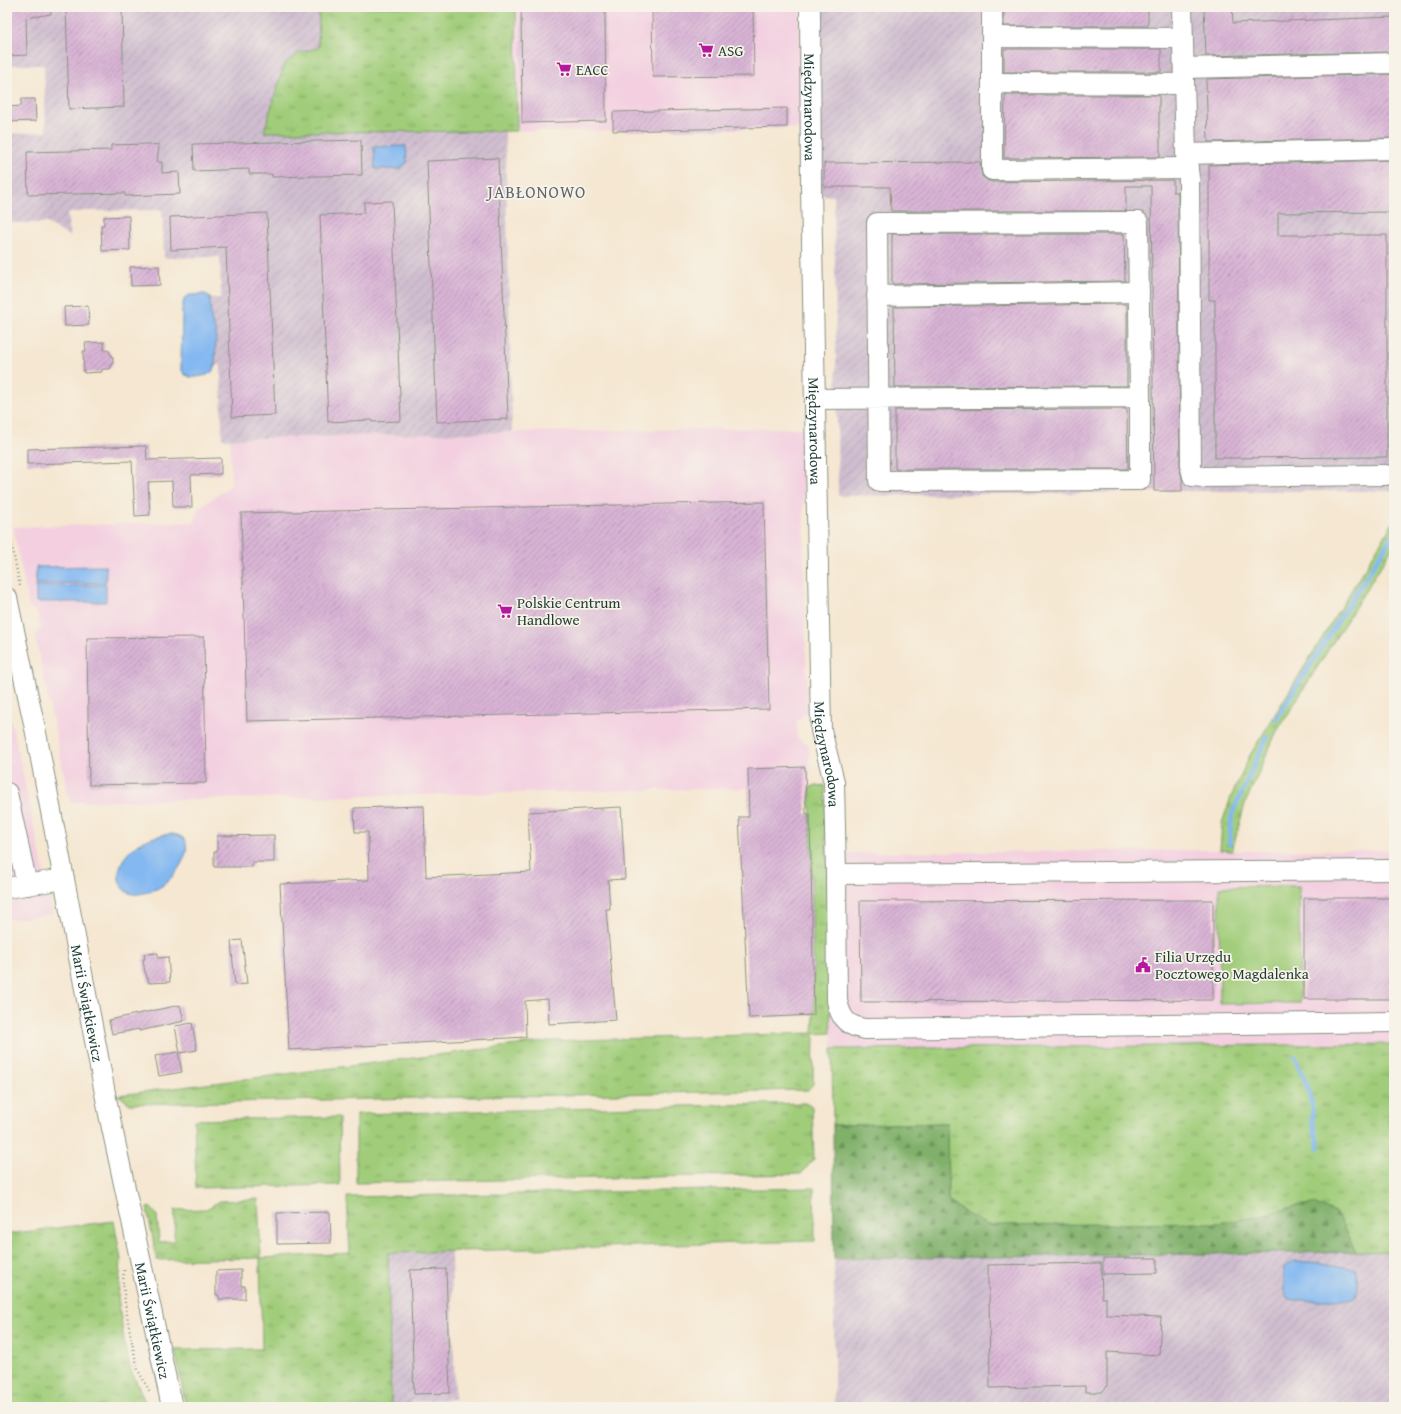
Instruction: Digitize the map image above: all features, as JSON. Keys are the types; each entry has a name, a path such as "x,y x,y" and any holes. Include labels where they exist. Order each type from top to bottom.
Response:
{"street":[{"name":"Międzynarodowa","path":"810,7 811,187 821,730 834,782 837,1002 843,1018 856,1028 865,1029 1394,1022"},
{"path":"992,7 992,170 1394,149"},
{"path":"1182,7 1187,161 1190,185 1190,468 1193,476 1386,475"},
{"path":"992,37 1183,38"},
{"path":"992,83 1184,76 1394,63"},
{"path":"1138,222 1140,480 878,481 877,296 877,223 1138,222"},
{"path":"877,296 1139,292"},
{"path":"815,400 1140,397"},
{"name":"Marii Świątkiewicz","path":"7,598 36,733 109,1114 172,1407"},
{"path":"7,793 27,884"},
{"path":"836,874 1394,870"},
{"path":"7,888 64,879"}],"shaded area":[{"path":"7,7 319,7 318,48 298,53 284,65 264,132 505,131 512,432 222,439 221,365 215,366 216,332 211,320 210,298 221,298 220,257 164,258 162,210 87,211 67,213 70,237 47,223 7,223 7,134 46,132 44,65 7,65"},
{"name":"ASG","path":"516,7 800,7 801,128 517,131"},
{"path":"818,7 1394,7 1394,491 1154,491 838,496 834,196 819,195"},
{"path":"802,428 807,713 797,721 797,738 809,745 810,802 749,803 748,788 70,802 35,636 41,628 37,613 29,607 13,527 195,522 198,509 231,485 230,439 512,432"},
{"path":"7,701 53,914 7,920"},
{"path":"1394,850 1394,1044 832,1049 828,855 836,853"},
{"path":"1394,1251 1394,1407 834,1407 834,1259"},
{"path":"451,1252 455,1399 411,1402 410,1407 391,1407 388,1253"}],"green space":[{"path":"319,7 516,7 517,131 264,132 284,65 298,53 318,48"},
{"path":"1394,521 1394,545 1276,733 1245,804 1232,851 1220,850 1222,823 1231,797 1250,755"},
{"path":"825,785 831,1033 814,1034 813,1084 808,1090 130,1104 118,1095 549,1041 813,1033 814,1015 810,787"},
{"path":"1299,886 1300,1003 1220,1004 1219,887"},
{"path":"1393,1044 1389,1125 1394,1125 1394,1251 1356,1252 1336,1213 1296,1206 1263,1216 1219,1223 987,1226 948,1201 947,1123 833,1125 832,1049"},
{"path":"805,1103 812,1107 814,1159 801,1174 356,1183 356,1114"},
{"path":"339,1117 340,1185 196,1188 194,1120"},
{"path":"947,1123 948,1201 987,1225 1219,1223 1263,1216 1296,1206 1313,1204 1336,1213 1356,1252 834,1259 833,1125"},
{"path":"814,1188 815,1241 388,1253 391,1407 186,1407 175,1350 262,1349 260,1258 157,1260 147,1208 150,1207 157,1215 159,1242 174,1241 175,1210 206,1209 220,1201 258,1199 261,1258 350,1253 347,1197"},
{"path":"114,1221 121,1260 118,1298 125,1347 131,1370 147,1406 7,1407 7,1234"}],"water":[{"path":"406,146 407,163 399,169 375,169 374,147"},
{"path":"206,294 210,298 211,320 216,332 215,366 212,372 207,375 190,377 184,374 181,368 182,309 184,299 189,295"},
{"path":"106,566 106,583 36,584 36,567"},
{"path":"106,585 106,602 36,602 36,586"},
{"path":"169,834 179,835 184,840 186,845 186,852 183,860 174,875 157,889 151,891 135,894 124,890 119,881 119,870 127,854 137,845 149,839"},
{"path":"1293,1261 1322,1263 1356,1269 1358,1285 1357,1292 1353,1300 1295,1300 1288,1298 1284,1290 1284,1267"}],"building":[{"path":"7,7 51,7 51,14 26,18 27,55 7,56"},
{"path":"66,7 122,7 124,107 69,109"},
{"name":"EACC","path":"521,7 605,7 606,121 522,123"},
{"path":"652,7 753,7 754,76 653,77"},
{"path":"1004,7 1148,7 1148,26 1004,26"},
{"path":"1204,7 1232,7 1233,23 1394,17 1394,52 1206,56"},
{"path":"1004,49 1161,49 1161,72 1004,72"},
{"path":"1394,74 1394,138 1208,142 1207,79"},
{"path":"1005,95 1159,95 1160,157 1004,158"},
{"path":"21,99 35,99 36,121 7,122 7,107 21,106"},
{"path":"787,108 787,127 613,131 613,112"},
{"path":"361,140 362,175 272,177 272,174 249,174 249,169 194,171 193,144"},
{"path":"111,145 159,145 157,162 162,162 162,173 179,172 180,194 125,196 125,193 28,195 27,152 111,150"},
{"path":"498,158 508,419 437,422 427,161"},
{"path":"1394,160 1393,212 1278,213 1278,235 1387,235 1387,457 1215,458 1215,300 1209,300 1209,165"},
{"path":"980,162 982,176 992,182 1173,180 1173,192 1178,192 1180,468 1182,491 1154,491 1151,186 1126,186 1126,211 891,211 890,187 824,187 824,163"},
{"path":"392,201 401,421 372,422 372,420 328,422 320,215 364,213 364,202"},
{"path":"267,213 275,415 232,417 226,247 171,250 170,217"},
{"path":"129,216 130,250 102,251 101,225 104,225 104,217"},
{"path":"892,234 1124,234 1125,281 892,284"},
{"path":"159,266 160,285 131,286 130,267"},
{"path":"1127,304 1127,386 895,387 894,307"},
{"path":"88,306 89,325 65,326 64,307"},
{"path":"104,342 104,350 108,350 113,358 113,363 110,369 102,369 102,372 84,373 83,351 86,351 85,343"},
{"path":"1127,409 1128,469 895,469 895,410"},
{"path":"146,446 147,460 221,458 221,474 191,475 192,507 173,507 172,481 148,482 150,515 135,516 132,461 27,464 27,449"},
{"name":"Polskie Centrum Handlowe","path":"764,502 769,709 247,721 241,513"},
{"path":"204,637 206,783 89,785 87,638"},
{"path":"805,767 806,814 810,814 814,1015 749,1018 739,817 749,817 748,769"},
{"path":"424,806 426,877 531,872 528,812 621,807 625,879 608,880 610,909 606,909 616,1020 549,1024 548,999 525,1001 526,1037 289,1050 280,884 369,880 368,832 355,832 354,808"},
{"path":"274,835 274,862 252,862 252,867 214,867 214,852 217,852 217,836"},
{"path":"1304,898 1394,898 1394,999 1304,999"},
{"path":"1213,900 1213,1000 861,1002 860,901"},
{"path":"242,940 247,984 235,985 231,941"},
{"path":"158,953 158,958 168,957 170,982 149,983 145,973 143,959 145,959 144,954"},
{"path":"180,1005 184,1021 139,1031 139,1029 112,1034 109,1020"},
{"path":"192,1023 197,1050 180,1053 175,1026"},
{"path":"178,1052 182,1072 159,1076 155,1056"},
{"path":"330,1212 331,1243 277,1244 277,1213"},
{"path":"1103,1258 1157,1258 1157,1273 1103,1274"},
{"path":"1101,1263 1102,1298 1106,1298 1106,1315 1161,1317 1159,1355 1107,1352 1107,1386 1102,1392 1085,1392 1085,1386 990,1388 988,1265"},
{"path":"446,1269 450,1393 414,1394 410,1270"},
{"path":"241,1270 241,1286 245,1286 245,1299 219,1299 219,1295 216,1295 216,1271"}],"waterway":[{"path":"1276,719 1394,533"},
{"path":"1229,844 1232,814 1267,737"},
{"path":"1295,1057 1308,1088 1312,1106 1313,1124 1319,1148"}],"place":[{"name":"ASG","path":"706,50"},
{"name":"EACC","path":"564,69"},
{"name":"Polskie Centrum Handlowe","path":"505,611"},
{"name":"Filia Urzędu Pocztowego Magdalenka","path":"1143,965"}],"district":[{"name":"JABŁONOWO","path":"537,191"}]}
